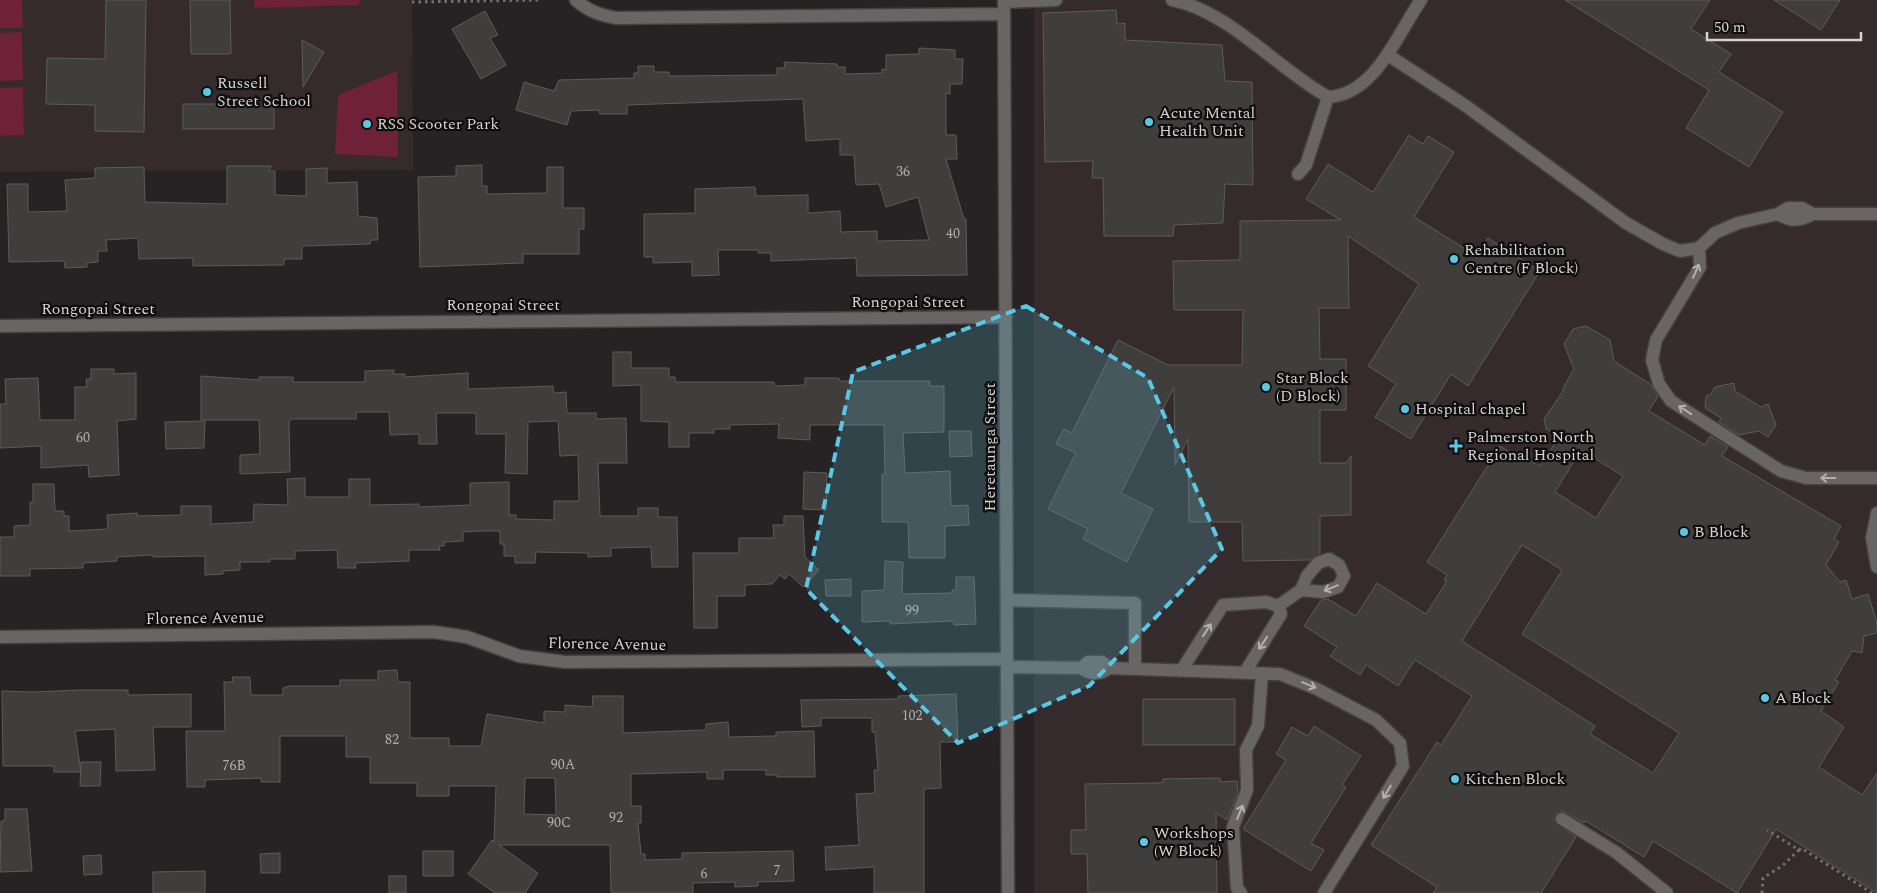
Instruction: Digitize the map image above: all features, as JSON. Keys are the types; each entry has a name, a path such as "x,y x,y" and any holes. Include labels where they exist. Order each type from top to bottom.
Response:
{"street":[{"path":"576,0 584,8 599,15 616,18 1004,5 1056,0"},
{"path":"1172,0 1188,3 1212,14 1304,84 1328,97 1339,97 1351,91 1366,79 1388,56 1403,27 1421,0"},
{"name":"Heretaunga Street","path":"1004,5 1008,893"},
{"path":"1388,56 1466,106 1626,223 1663,244 1680,251 1699,248 1715,233 1750,219 1778,214 1788,220 1802,220 1813,214 1877,214"},
{"path":"1298,174 1306,165 1328,97"},
{"path":"1699,248 1700,267 1666,320 1652,360 1659,384 1671,401 1781,472 1806,478 1877,478"},
{"name":"Rongopai Street","path":"0,326 1006,317"},
{"path":"1877,513 1872,538 1877,567"},
{"path":"1278,606 1301,590"},
{"path":"1007,600 1135,603 1135,668 1280,674 1317,689 1376,720 1400,743 1404,766 1324,893"},
{"path":"1181,671 1223,605 1266,602 1278,606"},
{"path":"1245,672 1281,614 1278,606"},
{"name":"Florence Avenue","path":"0,637 434,632 467,637 518,656 565,662 1007,663 1081,668 1089,674 1102,674 1109,668 1135,668"},
{"path":"1240,893 1237,888 1233,827 1247,790 1246,750 1258,726 1262,674"},
{"path":"1562,819 1617,853 1667,893"}],"path":[{"path":"412,2 539,0"},
{"path":"1767,830 1800,850 1801,848 1872,893"},
{"path":"1762,893 1763,878 1782,866 1800,850"}],"highlighted area":[{"path":"1026,306 1148,378 1222,549 1089,686 958,743 806,589 853,372"}],"shaded area":[{"name":"Russell Street School","path":"0,0 412,0 413,170 0,172"},
{"path":"0,0 22,0 23,28 0,28"},
{"path":"254,0 359,0 359,5 255,8"},
{"name":"Palmerston North Regional Hospital","path":"1034,0 1877,0 1877,893 1034,893"},
{"path":"22,32 23,80 0,81 0,33"},
{"name":"RSS Scooter Park","path":"397,71 398,157 335,154 338,95"},
{"path":"23,87 24,135 0,136 0,88"}],"building":[{"path":"106,0 146,0 144,132 95,131 95,105 46,104 47,58 105,59"},
{"path":"190,0 230,0 231,54 191,54"},
{"path":"1565,0 1710,0 1691,29 1731,54 1719,72 1783,112 1749,167 1686,128 1709,90"},
{"path":"1774,0 1840,0 1821,30"},
{"name":"Acute Mental Health Unit","path":"1116,10 1117,24 1125,23 1125,40 1222,45 1225,81 1252,82 1253,185 1225,184 1223,223 1174,225 1173,236 1104,236 1103,178 1092,178 1093,161 1045,162 1043,13"},
{"path":"485,11 498,35 490,38 506,65 481,79 452,29"},
{"path":"302,40 324,52 303,87"},
{"path":"919,48 955,50 955,59 963,59 962,84 950,84 950,94 946,93 946,135 956,135 957,159 946,159 964,219 966,219 967,275 857,276 856,258 771,261 771,253 758,253 758,250 718,250 719,275 692,276 692,262 653,263 653,257 644,257 644,214 695,213 695,189 755,187 756,196 808,195 808,213 840,211 841,232 877,231 877,241 929,240 918,197 886,207 879,184 856,185 854,155 840,155 840,139 806,141 803,99 627,105 627,114 600,114 599,110 571,111 567,125 516,110 524,82 554,91 559,80 634,78 634,73 638,73 638,66 654,66 654,72 669,72 669,76 777,75 777,68 785,68 784,62 837,64 837,67 845,67 845,74 882,73 882,69 886,70 886,55 919,54"},
{"path":"183,104 274,104 274,129 183,129"},
{"path":"1409,135 1423,144 1428,136 1454,152 1414,217 1477,256 1488,238 1540,271 1468,386 1451,374 1411,439 1375,417 1396,384 1368,366 1419,284 1348,236 1349,308 1319,308 1320,359 1346,359 1346,410 1320,410 1320,463 1346,463 1351,456 1351,515 1320,516 1320,554 1310,560 1243,561 1242,522 1189,522 1188,439 1175,465 1174,387 1121,493 1153,509 1127,562 1083,539 1088,529 1048,509 1076,453 1056,444 1064,429 1072,433 1118,340 1168,365 1242,365 1243,310 1174,310 1173,261 1240,260 1240,221 1341,220 1306,199 1328,164 1373,192"},
{"path":"482,165 482,186 487,186 487,194 547,193 547,167 563,167 563,208 584,208 584,229 579,229 579,254 523,254 523,263 420,267 418,177 456,176 456,166"},
{"path":"227,166 271,166 269,171 275,171 275,195 306,196 306,169 327,168 327,183 357,182 358,216 377,218 378,240 371,240 370,244 302,246 302,259 284,259 284,265 193,266 193,258 139,259 138,238 106,240 107,251 98,251 98,262 87,263 87,267 65,268 64,261 9,262 7,184 28,184 28,212 67,211 65,180 95,178 95,168 144,167 145,202 227,204"},
{"path":"1586,326 1610,340 1614,361 1650,384 1658,396 1649,411 1705,445 1710,436 1728,447 1722,456 1841,526 1834,539 1839,542 1826,565 1840,582 1846,580 1852,599 1868,594 1877,623 1877,633 1864,636 1862,653 1852,651 1835,680 1839,682 1821,711 1844,727 1819,767 1862,795 1877,773 1877,893 1776,829 1737,893 1653,841 1644,857 1586,821 1584,823 1563,811 1555,814 1555,822 1576,837 1541,893 1433,893 1437,887 1371,845 1437,742 1441,745 1472,696 1415,660 1398,686 1366,665 1360,675 1330,656 1337,647 1304,626 1321,600 1328,599 1356,616 1377,583 1426,614 1447,581 1444,580 1447,575 1427,562 1500,446 1521,459 1523,456 1540,466 1559,437 1546,429 1544,419 1563,391 1574,369 1564,344 1573,329","holes":["1581,450 1623,476 1596,518 1555,492","1522,545 1562,570 1522,634 1679,733 1653,773 1590,734 1595,726 1462,641"]},
{"path":"613,352 631,352 631,368 669,368 669,377 675,377 675,382 774,382 775,386 805,385 805,378 839,378 839,381 930,381 930,386 944,386 944,432 903,433 905,473 950,471 951,506 968,505 969,525 945,526 945,558 909,558 908,522 882,522 882,474 885,474 884,425 810,425 810,440 778,438 779,424 730,425 730,429 714,429 714,433 689,433 689,447 669,447 669,422 641,421 641,385 613,386"},
{"path":"91,369 114,369 114,374 136,373 136,419 117,421 119,475 89,477 88,465 41,468 41,446 0,448 0,404 6,404 5,379 38,378 40,420 75,420 75,387 87,387 86,379 91,379"},
{"path":"394,370 393,374 405,374 405,377 468,373 468,389 553,386 554,393 566,392 567,413 596,413 596,419 626,418 627,463 598,463 600,516 638,516 638,508 658,508 658,517 677,517 678,567 652,567 651,547 611,548 611,556 588,557 588,553 536,552 535,563 515,563 515,556 504,556 504,544 500,544 500,531 481,531 463,532 463,541 444,542 444,546 439,546 440,550 409,550 409,561 355,563 356,568 338,568 337,550 295,551 295,559 270,559 270,562 240,562 240,570 223,571 223,574 205,575 205,556 153,557 153,555 117,557 117,561 83,563 83,568 30,569 30,576 0,576 0,537 14,537 14,526 30,525 30,502 33,503 33,484 54,484 55,511 64,511 64,516 69,516 69,531 108,529 107,515 137,513 137,516 181,515 181,506 211,506 211,524 253,522 254,504 288,505 287,479 305,478 305,497 349,497 349,479 370,479 370,505 419,504 419,507 470,505 470,483 509,482 509,515 516,515 516,519 554,520 554,501 579,501 578,455 560,456 558,421 528,422 527,474 505,473 506,434 476,434 476,413 436,413 437,444 419,444 419,434 390,435 389,412 356,412 356,419 293,419 289,421 290,472 240,474 240,455 260,454 259,420 201,420 201,376 259,380 259,377 293,377 293,382 365,382 365,371"},
{"path":"1734,383 1735,391 1761,407 1768,404 1776,425 1768,437 1759,431 1739,435 1719,422 1721,418 1705,408 1706,396 1711,394 1715,387"},
{"path":"205,421 204,448 166,449 165,422"},
{"path":"949,431 971,431 972,456 950,457"},
{"path":"804,472 827,473 826,510 803,509"},
{"path":"784,516 803,516 805,557 819,570 803,587 789,574 785,579 780,575 772,584 745,585 745,596 717,596 717,628 694,628 693,553 739,553 739,538 774,538 773,525 784,525"},
{"path":"885,561 903,562 902,594 952,593 952,590 956,590 956,577 974,577 976,624 954,625 953,621 890,624 890,621 862,622 862,591 884,590"},
{"path":"851,579 851,596 826,596 825,580"},
{"path":"397,670 398,682 410,682 410,738 449,738 449,746 481,746 487,714 544,723 544,711 565,712 565,705 592,707 593,696 623,696 623,733 706,730 706,724 728,722 729,737 776,736 776,732 814,731 815,777 777,777 777,775 766,775 766,770 723,770 723,779 707,779 707,772 631,774 631,806 641,806 641,823 638,823 641,854 645,854 645,860 682,859 682,853 793,851 794,881 758,882 758,886 735,887 735,882 693,883 693,893 617,893 611,892 610,845 499,845 538,873 525,893 495,893 468,874 492,840 494,842 496,786 449,786 449,796 417,796 417,783 370,783 370,757 346,757 346,736 280,736 280,782 261,782 261,778 205,780 205,787 187,787 186,731 225,731 224,682 233,682 232,677 250,677 251,695 283,695 283,688 289,686 340,686 340,680 378,680 378,671","holes":["525,778 555,778 556,815 524,814"]},
{"path":"128,690 128,695 191,694 191,727 153,727 155,770 116,771 115,729 75,731 81,772 54,772 54,766 3,766 2,691"},
{"path":"956,694 958,742 940,742 941,788 924,789 924,893 874,893 874,867 826,870 825,847 859,845 856,794 875,793 874,770 878,770 875,732 872,732 872,718 821,718 821,726 802,727 801,700 898,699 898,696"},
{"path":"1143,699 1235,699 1235,745 1143,745"},
{"path":"1314,726 1361,756 1342,785 1346,787 1311,843 1324,850 1311,871 1243,829 1286,760 1276,754 1292,727 1308,736"},
{"path":"81,762 101,762 100,786 80,786"},
{"name":"Workshops (W Block)","path":"1220,778 1220,782 1237,781 1238,792 1227,820 1216,813 1217,893 1088,893 1087,854 1071,854 1071,830 1086,830 1085,784 1158,783 1163,782 1163,779"},
{"path":"5,809 27,809 32,871 0,872 1,821 5,820"},
{"path":"423,851 453,851 453,876 423,876"},
{"path":"280,853 280,873 261,873 260,854"},
{"path":"101,855 102,874 84,875 83,856"},
{"path":"205,871 205,893 153,893 153,872"},
{"path":"389,876 406,876 406,893 389,893"}],"place":[{"name":"Russell Street School","path":"207,92"},
{"name":"Acute Mental Health Unit","path":"1149,122"},
{"name":"RSS Scooter Park","path":"367,124"},
{"name":"Rehabilitation Centre (F Block)","path":"1454,259"},
{"name":"Star Block (D Block)","path":"1266,387"},
{"name":"Hospital chapel","path":"1405,409"},
{"name":"Palmerston North Regional Hospital","path":"1456,446"},
{"name":"B Block","path":"1684,532"},
{"name":"A Block","path":"1765,698"},
{"name":"Kitchen Block","path":"1455,779"},
{"name":"Workshops (W Block)","path":"1144,842"}]}
